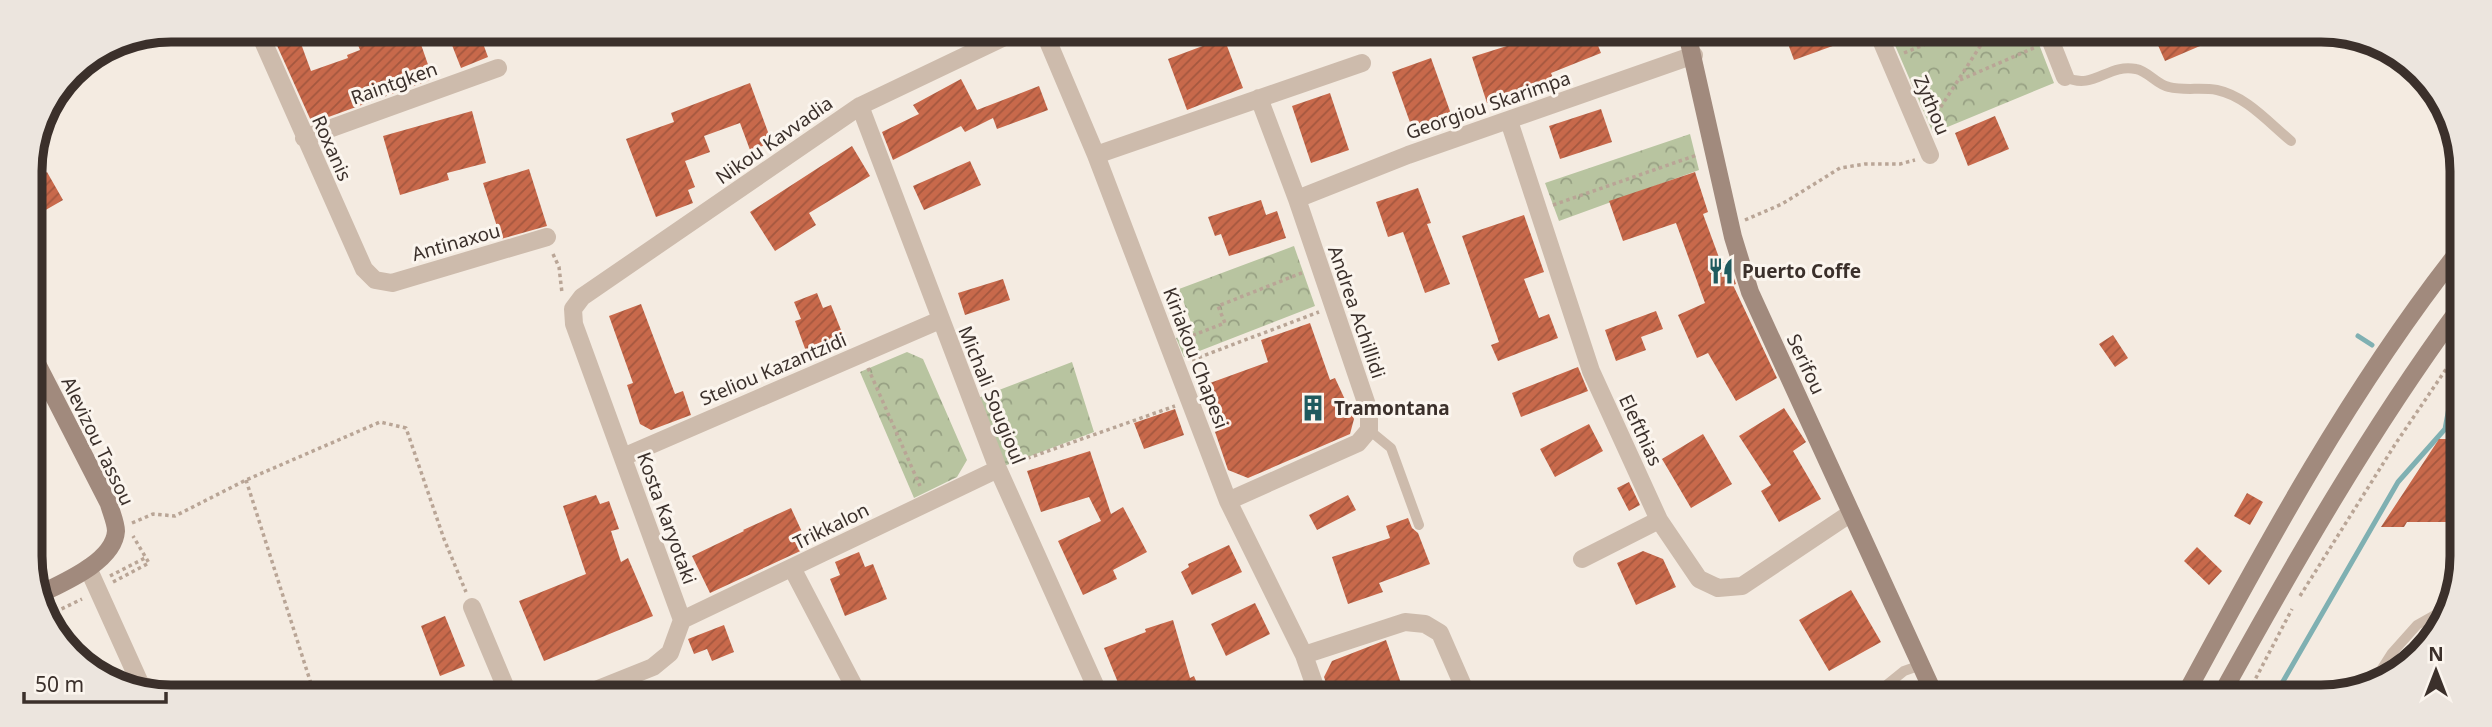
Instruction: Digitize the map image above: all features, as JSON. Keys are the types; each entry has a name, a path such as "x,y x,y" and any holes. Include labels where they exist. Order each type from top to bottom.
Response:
{"street":[{"name":"Roxanis","path":"263,42 364,269 375,280"},
{"name":"Nikou Kavvadia","path":"573,309 582,298 860,106 994,42"},
{"name":"Kiriakou Chapesi","path":"1048,42 1096,155 1228,501 1304,654 1315,685"},
{"name":"Serifou","path":"1690,42 1730,227 1750,292 1930,685"},
{"name":"Zythou","path":"1882,42 1930,155"},
{"path":"2051,42 2065,77"},
{"name":"Georgiou Skarimpa","path":"1297,200 1408,155 1694,55"},
{"path":"1096,155 1362,63"},
{"name":"Raintgken","path":"304,138 498,68"},
{"name":"Andrea Achillidi","path":"1259,98 1369,411 1369,430"},
{"name":"Michali Sougioul","path":"860,106 998,469 1095,685"},
{"name":"Elefthias","path":"1510,121 1591,371 1659,520 1699,579 1718,588 1742,586 1851,513"},
{"name":"Antinaxou","path":"375,280 392,283 550,245"},
{"path":"2190,685 2251,572 2347,410 2450,264"},
{"name":"Kosta Karyotaki","path":"573,309 574,324 682,620"},
{"name":"Steliou Kazantzidi","path":"623,457 940,320"},
{"path":"2227,685 2353,464 2419,363 2450,321"},
{"name":"Alevizou Tassou","path":"42,373 109,504 116,531 107,552 88,568 47,590"},
{"path":"1228,501 1358,443 1369,430"},
{"name":"Trikkalon","path":"682,620 998,469"},
{"path":"1582,559 1659,520"},
{"path":"88,568 136,681"},
{"path":"792,568 853,685"},
{"path":"472,607 500,685"},
{"path":"610,685 653,667 670,653 682,620"},
{"path":"1304,654 1405,622 1425,624 1440,634 1463,685"}],"lane":[{"path":"2065,77 2077,83 2094,80 2115,69 2138,69 2168,87 2228,93 2241,100 2291,141"},
{"path":"1369,430 1391,448 1419,525"},
{"path":"2381,670 2392,653 2417,625 2436,614"},
{"path":"1886,685 1904,671 1921,665"}],"path":[{"path":"1890,60 1932,42"},
{"path":"1922,135 1983,42"},
{"path":"1958,80 2040,42"},
{"path":"1539,210 1713,149"},
{"path":"1730,227 1782,204 1840,168 1865,164 1900,164 1930,155"},
{"path":"550,245 559,267 564,299 573,309"},
{"path":"1169,345 1225,323 1218,306 1319,266"},
{"path":"1177,366 1333,307"},
{"path":"862,353 927,503"},
{"path":"2252,685 2296,602 2396,443 2450,363"},
{"path":"998,469 1190,401"},
{"path":"149,563 127,526 153,514 175,516 246,480 380,422 406,428 444,539 472,607"},
{"path":"246,480 311,685"}],"green space":[{"path":"2038,42 2054,83 1933,133 1894,43"},
{"path":"1690,134 1699,170 1559,221 1545,183"},
{"path":"1294,246 1315,306 1184,357 1176,338 1194,331 1179,289"},
{"path":"907,352 923,359 967,460 957,477 914,498 860,372"},
{"path":"1072,362 1094,432 1004,466 978,398"}],"building":[{"path":"275,42 300,42 311,71 348,58 347,55 360,50 357,42 420,42 433,79 312,123"},
{"path":"451,42 482,42 488,57 461,68"},
{"path":"1213,42 1226,42 1243,88 1187,110 1168,59"},
{"path":"1509,42 1597,42 1601,53 1551,73 1553,78 1487,103 1472,57 1510,45"},
{"path":"1787,42 1844,42 1794,60"},
{"path":"2157,42 2209,42 2165,61"},
{"path":"1431,58 1451,114 1412,128 1392,72"},
{"path":"961,79 977,110 1039,86 1048,110 997,129 993,118 965,132 961,126 893,160 882,132 919,114 913,105"},
{"path":"750,83 772,143 750,150 740,123 704,136 710,152 685,161 695,187 688,190 693,203 656,217 626,139 674,122 671,113"},
{"path":"1330,93 1349,150 1311,163 1292,106"},
{"path":"1601,109 1612,142 1560,159 1549,126"},
{"path":"472,111 486,163 447,173 449,180 400,195 383,136"},
{"path":"1995,116 2009,149 1968,166 1955,133"},
{"path":"852,146 870,176 809,213 816,225 775,251 750,212"},
{"path":"970,161 981,185 924,210 913,186"},
{"path":"529,169 547,226 501,239 483,183"},
{"path":"47,172 63,200 42,212 42,175"},
{"path":"1695,172 1708,212 1703,214 1721,263 1728,261 1736,284 1733,285 1777,378 1736,401 1708,353 1697,358 1678,315 1705,303 1676,223 1623,241 1609,201"},
{"path":"1418,188 1431,223 1427,224 1450,284 1425,293 1403,232 1388,237 1376,202"},
{"path":"1261,200 1266,215 1277,211 1286,238 1229,256 1221,234 1215,236 1208,217"},
{"path":"1524,215 1544,272 1524,279 1539,318 1549,314 1558,338 1498,361 1491,345 1499,342 1462,236"},
{"path":"1003,279 1010,300 965,315 958,293"},
{"path":"817,293 823,308 831,305 845,340 807,354 795,321 801,319 794,302"},
{"path":"641,304 675,394 683,391 691,415 651,430 640,424 627,385 633,383 609,316"},
{"path":"1656,311 1663,329 1641,337 1646,350 1616,361 1605,330"},
{"path":"1310,323 1330,380 1335,378 1354,419 1350,434 1248,478 1228,470 1213,426 1224,422 1210,383 1268,362 1261,340"},
{"path":"2113,335 2128,358 2115,367 2099,344"},
{"path":"1578,367 1588,391 1521,417 1512,393"},
{"path":"1784,408 1806,442 1793,451 1821,499 1779,522 1761,491 1771,485 1739,436"},
{"path":"1175,409 1184,435 1144,449 1134,423"},
{"path":"1589,424 1603,451 1555,477 1540,449"},
{"path":"1703,434 1732,484 1691,508 1662,459"},
{"path":"2439,439 2450,439 2450,522 2407,522 2404,527 2381,527"},
{"path":"1090,451 1111,514 1123,507 1147,552 1113,570 1117,579 1083,595 1058,541 1101,521 1089,497 1041,512 1027,471"},
{"path":"1629,482 1640,505 1629,511 1617,488"},
{"path":"2247,493 2263,502 2250,525 2234,516"},
{"path":"596,495 600,504 609,501 619,529 611,531 621,562 628,558 653,616 544,661 519,601 586,574 563,506"},
{"path":"1348,495 1356,510 1317,530 1309,515"},
{"path":"791,508 809,547 710,593 692,556"},
{"path":"1408,518 1412,528 1418,533 1430,564 1379,583 1383,592 1348,604 1332,557 1390,538 1386,526"},
{"path":"1229,545 1242,572 1192,595 1181,572 1189,567 1188,564"},
{"path":"2197,547 2222,571 2209,585 2184,561"},
{"path":"1643,551 1663,559 1676,587 1636,605 1617,563"},
{"path":"859,552 865,567 873,564 887,599 845,616 830,579 840,575 835,562"},
{"path":"1851,590 1881,642 1829,671 1799,620"},
{"path":"1255,603 1270,634 1226,656 1211,624"},
{"path":"445,616 465,666 440,676 421,626"},
{"path":"1173,620 1190,678 1194,676 1198,685 1119,685 1104,648 1146,632 1145,629"},
{"path":"724,625 734,652 712,661 707,649 694,654 688,639"},
{"path":"1386,640 1402,685 1327,685 1324,677 1332,661"}],"waterway":[{"path":"2358,336 2372,345"},
{"path":"2281,685 2398,482 2445,429 2450,403"}],"place":[{"name":"Puerto Coffe","path":"1721,271"},
{"name":"Tramontana","path":"1313,408"}]}
